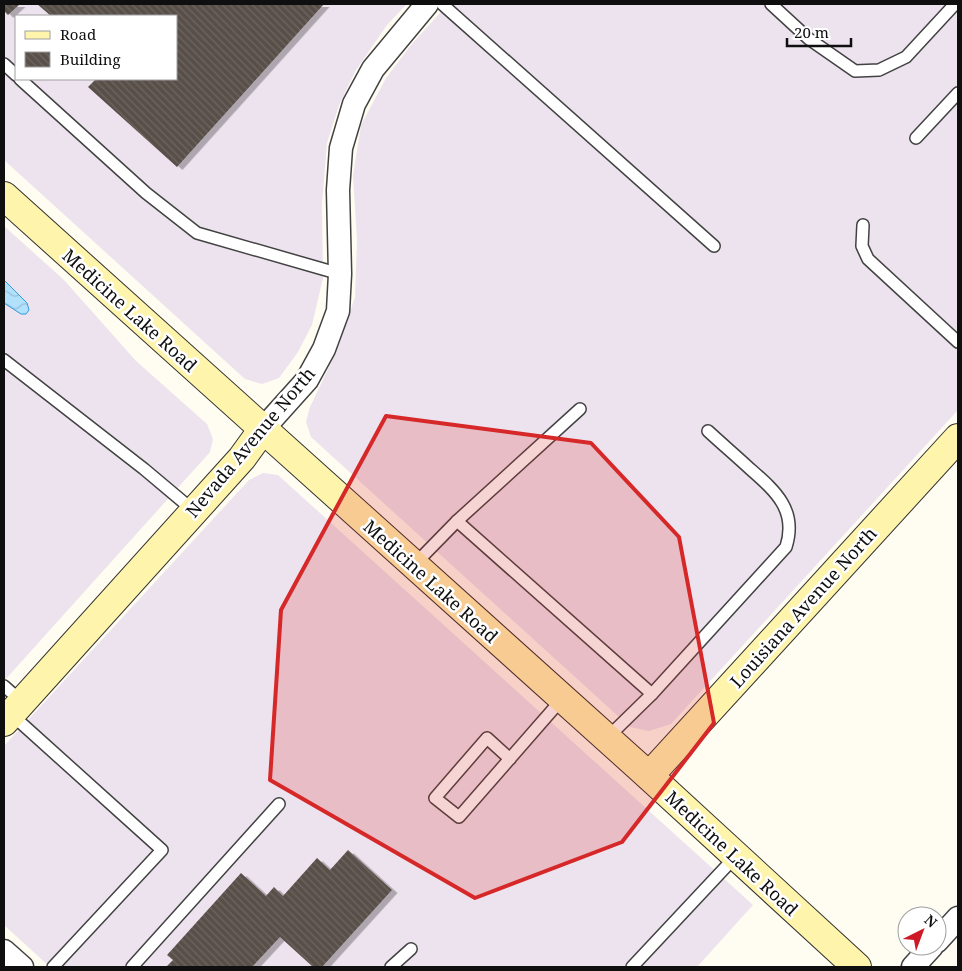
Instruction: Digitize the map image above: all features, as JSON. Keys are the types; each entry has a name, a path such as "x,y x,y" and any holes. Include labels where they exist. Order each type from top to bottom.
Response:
{"street":[{"name":"Nevada Avenue North","path":"10,706 194,511 242,458 263,429 307,380 324,349 338,311 340,274 338,190 341,148 354,104 373,69 427,4"},
{"name":"Medicine Lake Road","path":"4,196 606,738 857,967"},
{"name":"Louisiana Avenue North","path":"648,776 958,438"},
{"path":"947,930 958,918"},
{"path":"4,951 22,967"},
{"path":"913,967 923,956"}],"lane":[{"path":"442,4 714,246"},
{"path":"771,4 808,39 855,72 879,70 906,57 955,4"},
{"path":"4,64 15,74"},
{"path":"21,80 146,193 197,233 340,274"},
{"path":"916,138 958,93"},
{"path":"863,225 862,246 868,259 958,342"},
{"path":"4,360 144,469 194,511"},
{"path":"414,565 457,521 580,410"},
{"path":"606,738 652,694 786,547 790,534 787,511 775,491 708,431"},
{"path":"457,521 652,694"},
{"path":"510,758 487,738 435,798 459,817 562,699"},
{"path":"10,706 162,850 53,967"},
{"path":"132,967 278,804"},
{"path":"632,967 736,856"},
{"path":"391,967 411,949"}],"highlighted area":[{"path":"386,416 591,443 679,537 714,723 622,842 475,898 270,780 281,610"}],"shaded area":[{"path":"4,4 407,4 387,25 356,70 339,105 327,143 322,204 323,278 312,325 298,352 279,378 262,384 245,379 4,160"},
{"path":"448,4 958,4 958,410 671,724 649,731 630,727 311,437 306,422 310,407 338,348 355,297 357,240 353,176 361,125 386,78 411,45"},
{"path":"4,226 64,280 136,361 207,424 213,439 210,452 4,681"},
{"path":"263,473 278,475 753,905 697,967 50,967 4,925 4,746 249,480"}],"water":[{"path":"4,280 27,303 29,310 26,314 21,314 4,303"}],"building":[{"path":"4,4 20,4 8,15 4,11"},
{"path":"37,4 324,4 177,167 88,87 95,80 178,80 178,15 50,15"},
{"path":"348,850 392,890 322,967 313,967 280,937 252,967 166,967 173,960 167,955 241,873 266,896 274,887 283,896 317,858 330,870"}]}
